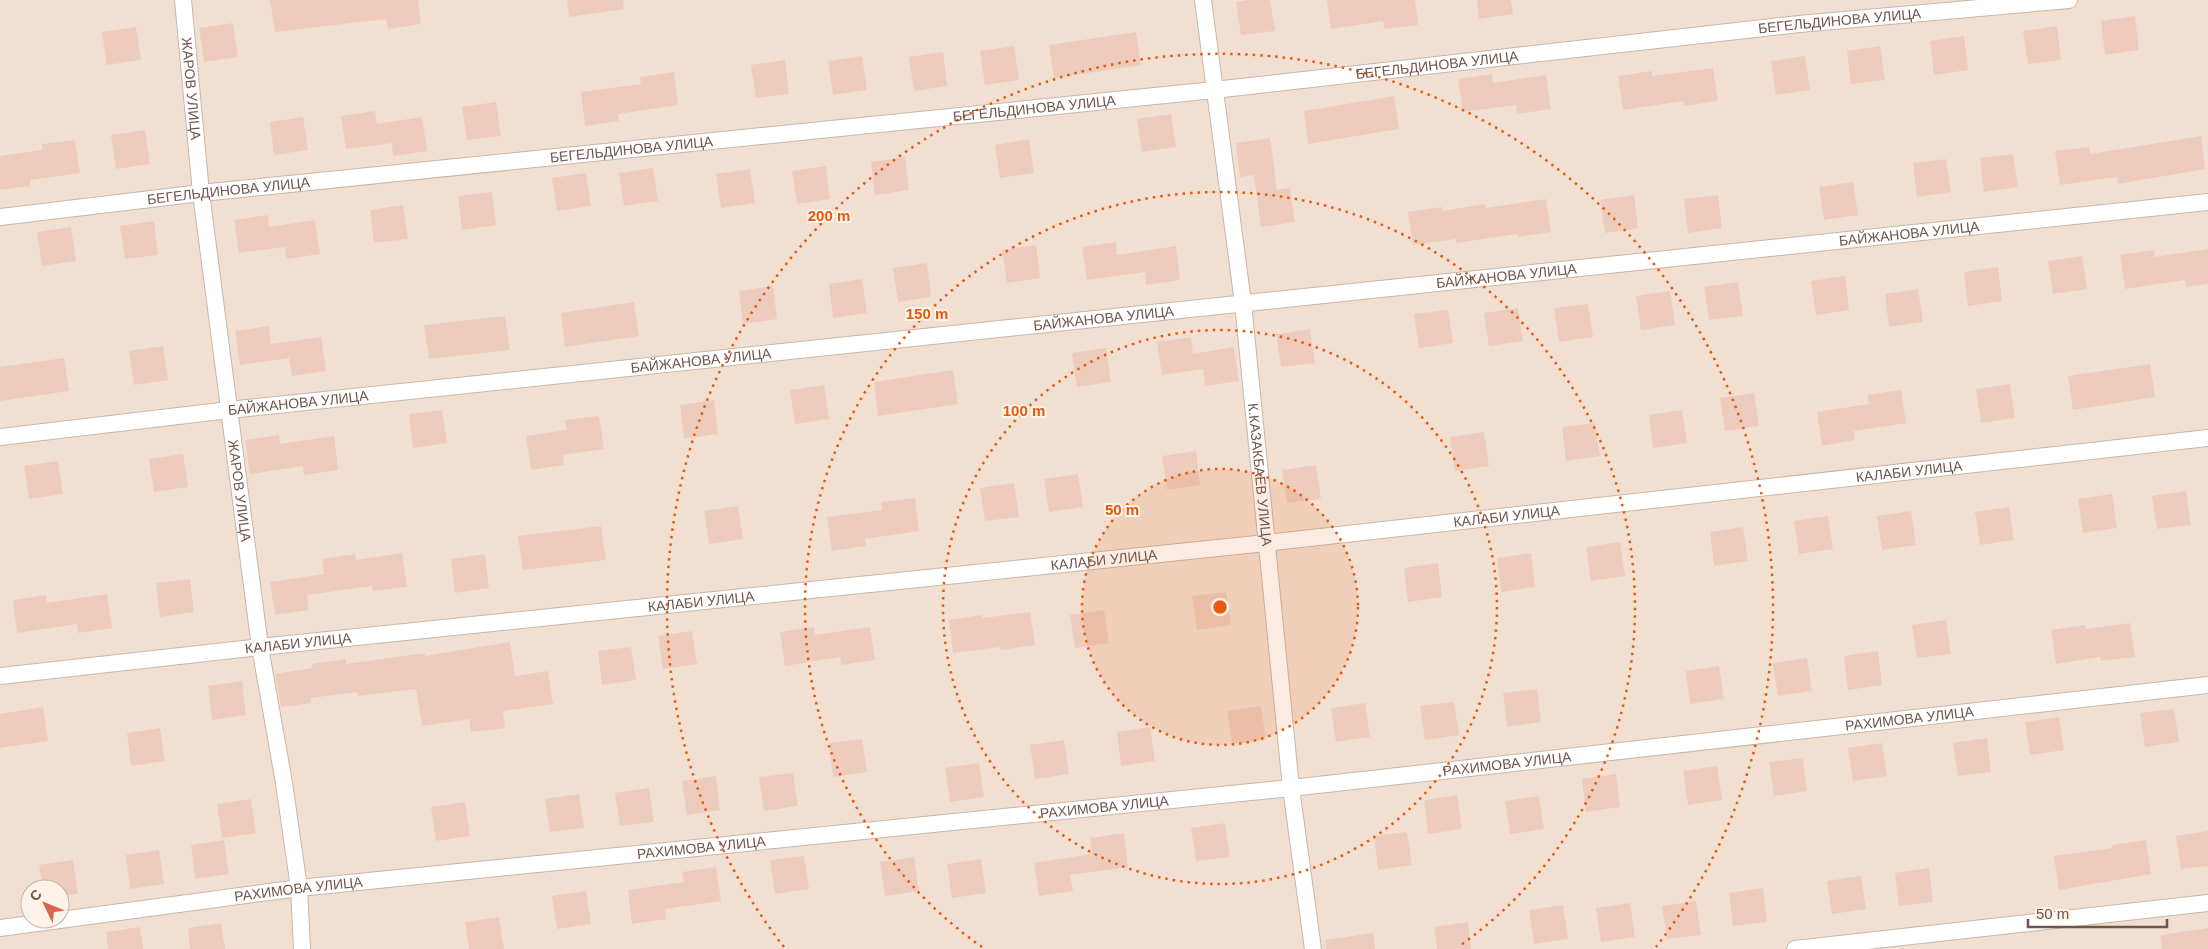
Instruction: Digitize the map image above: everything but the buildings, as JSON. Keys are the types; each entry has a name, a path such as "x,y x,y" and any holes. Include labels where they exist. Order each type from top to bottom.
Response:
{"street":[{"name":"ЖАРОВ УЛИЦА","path":"183,0 201,193 260,647 284,783 299,888 302,949"},
{"name":"К.КАЗАКБАЕВ УЛИЦА","path":"1203,0 1243,303 1291,788 1313,949"},
{"name":"БЕГЕЛЬДИНОВА УЛИЦА","path":"0,217 201,193 1214,90 1798,24 2070,0"},
{"name":"БАЙЖАНОВА УЛИЦА","path":"0,436 229,410 2208,202"},
{"name":"КАЛАБИ УЛИЦА","path":"0,676 260,647 1266,543 2208,438"},
{"name":"РАХИМОВА УЛИЦА","path":"0,928 299,888 1291,788 2208,685"},
{"path":"1795,949 2208,903"}],"shaded area":[{"path":"0,0 2208,0 2208,949 0,949"}]}
